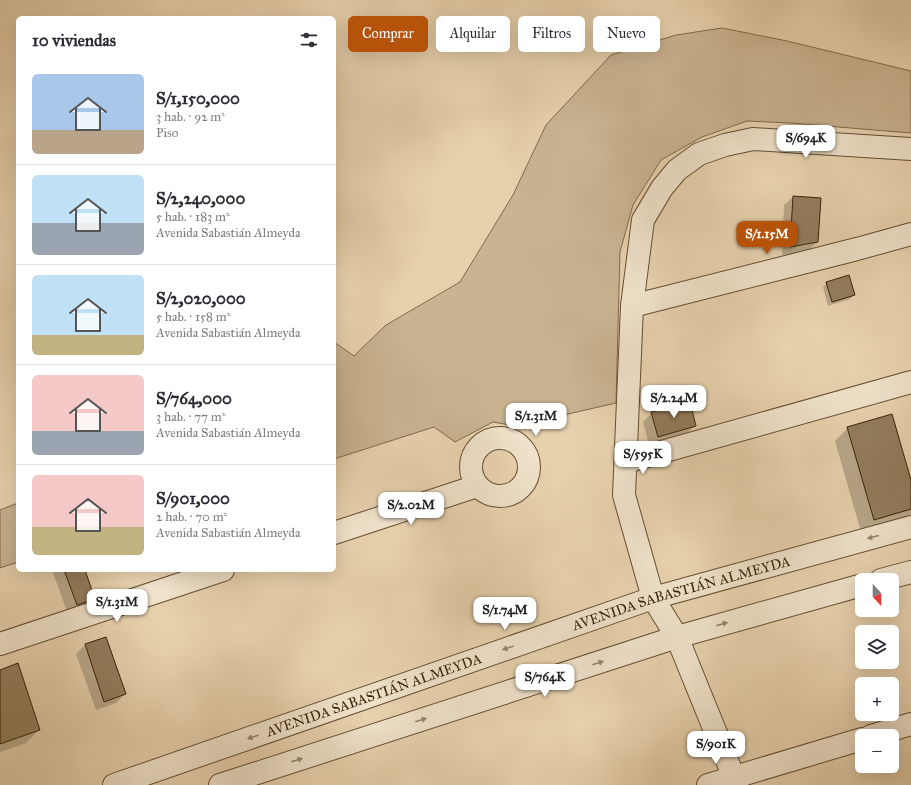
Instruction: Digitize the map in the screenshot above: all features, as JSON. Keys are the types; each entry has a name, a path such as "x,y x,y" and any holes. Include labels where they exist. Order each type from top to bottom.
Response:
{"street":[{"path":"736,781 677,637 653,598 624,495 632,306 643,220 662,188 677,170 699,154 725,145 753,138 911,150"},
{"path":"632,306 850,251 911,234"},
{"path":"626,462 911,382"},
{"path":"336,532 477,486"},
{"name":"AVENIDA SABASTIÁN ALMEYDA","path":"114,785 653,598 911,527"},
{"path":"0,644 217,572"},
{"path":"899,575 911,572"},
{"path":"220,785 677,637 855,587"},
{"path":"894,729 911,724"},
{"path":"708,785 736,781 855,741"}],"shaded area":[{"path":"722,28 787,41 911,71 911,133 747,121 702,137 661,160 633,205 620,252 616,403 516,426 493,422 455,442 434,427 336,458 336,343 354,356 386,325 460,282 513,195 546,125 611,55 621,52 660,52 660,40 676,35"},
{"path":"16,504 16,563 0,568 0,510"}],"building":[{"path":"793,196 821,198 818,242 790,247"},
{"path":"849,275 855,295 832,302 826,282"},
{"path":"690,402 696,426 658,437 651,412"},
{"path":"892,414 911,480 911,509 874,520 847,427"},
{"path":"65,572 86,572 95,599 77,605"},
{"path":"106,637 126,694 104,702 85,644"},
{"path":"18,663 40,730 0,744 0,670"}]}
